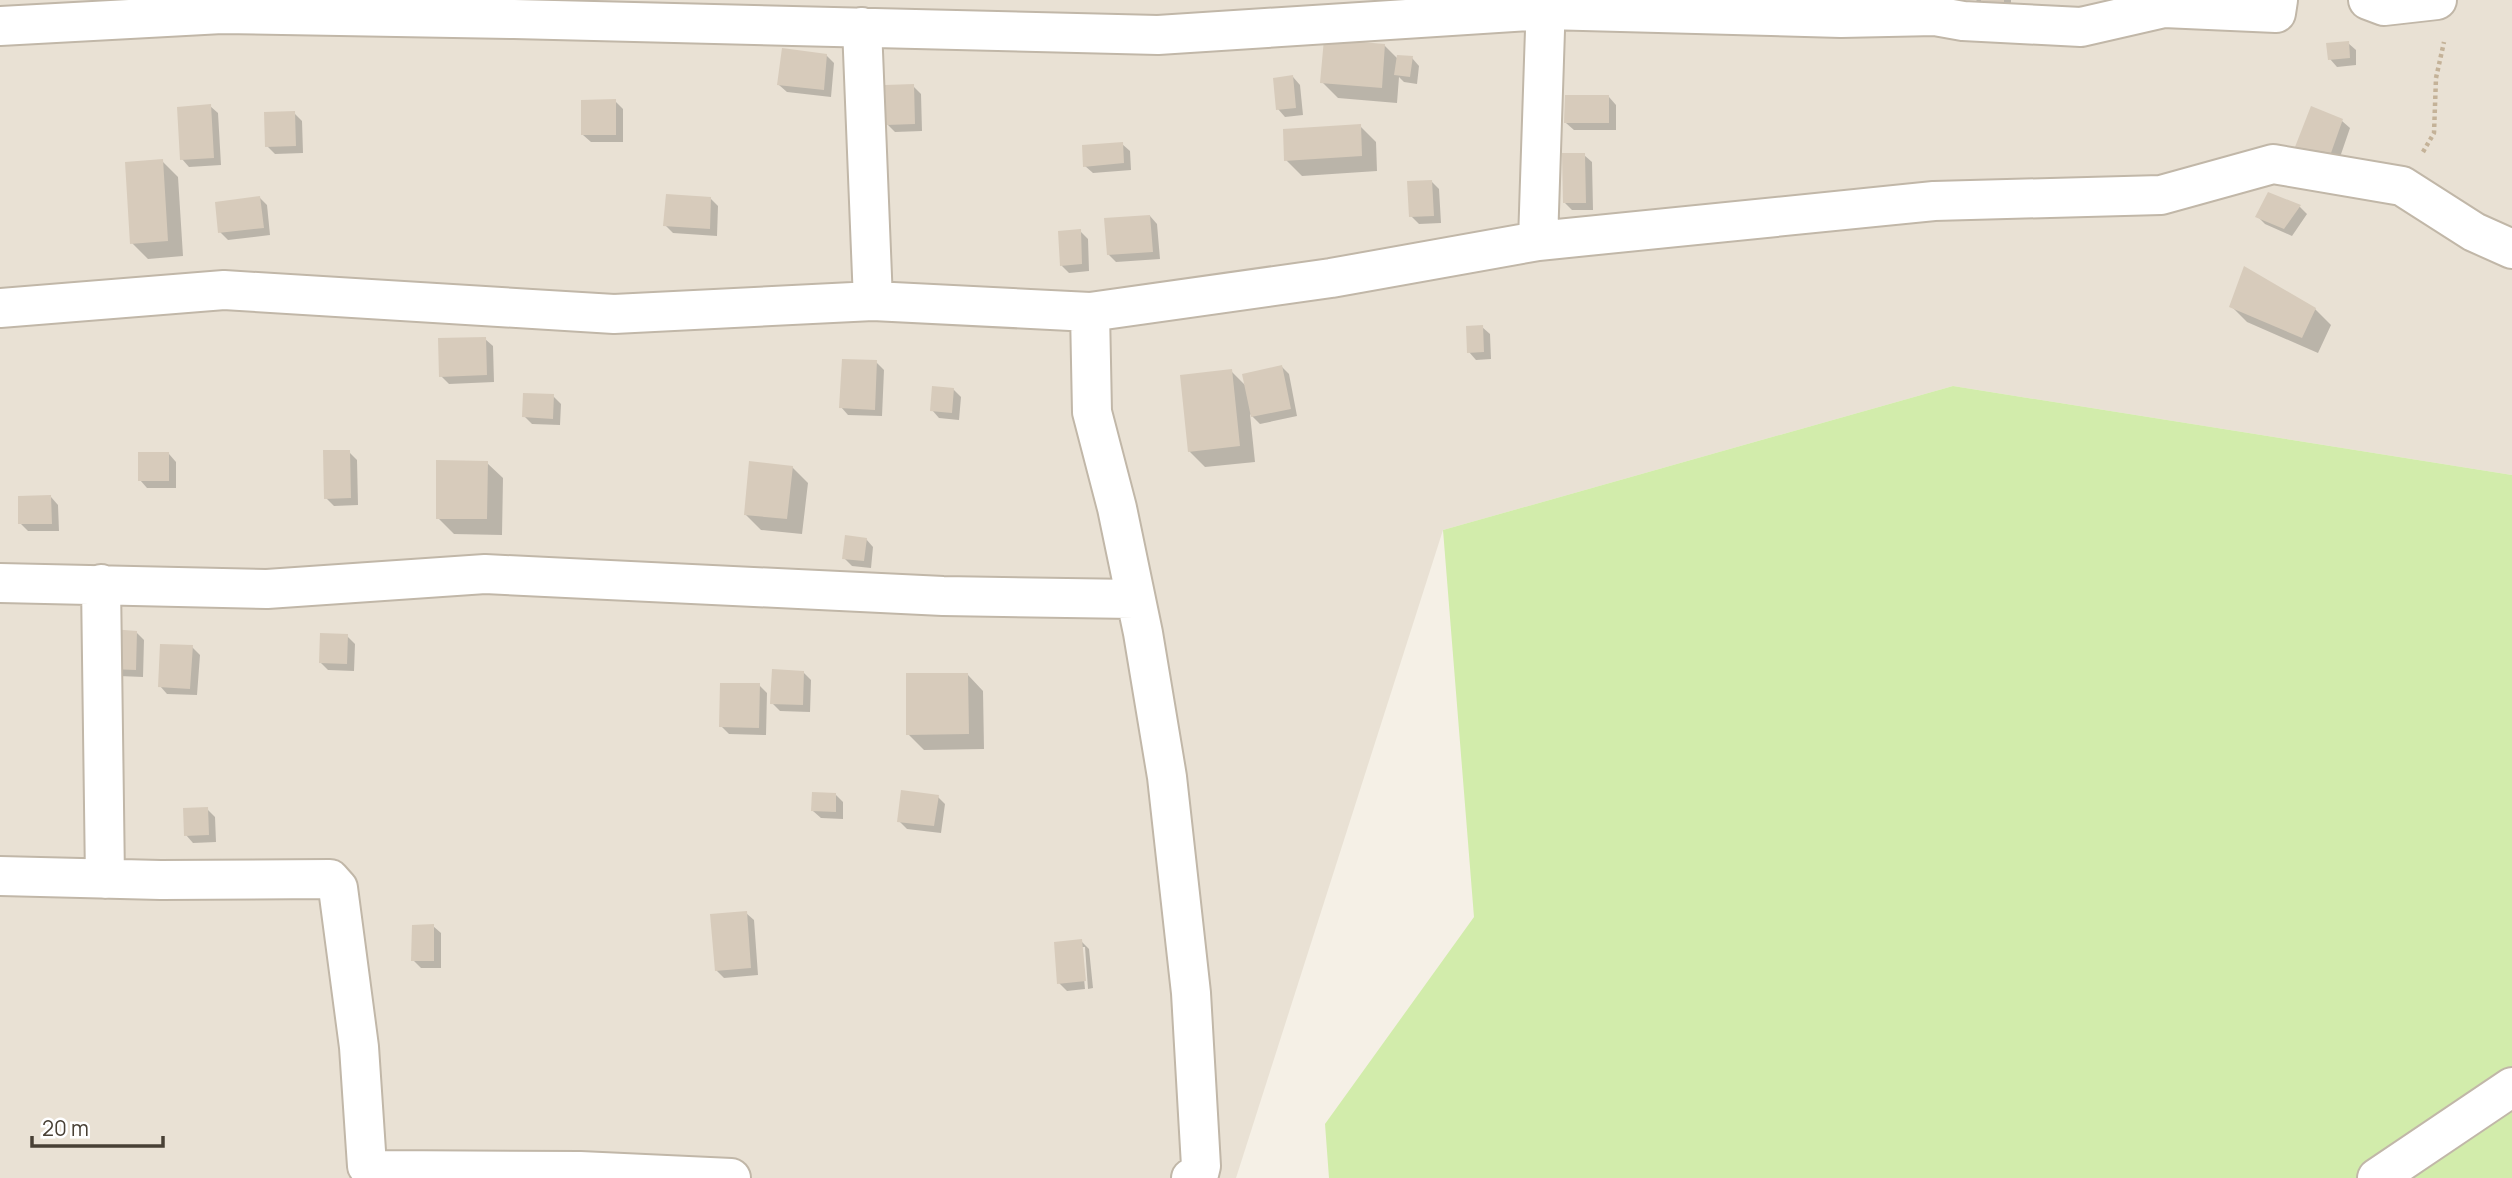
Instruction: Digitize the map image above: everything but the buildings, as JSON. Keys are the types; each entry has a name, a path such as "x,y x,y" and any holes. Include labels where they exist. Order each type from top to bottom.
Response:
{"street":[{"path":"0,26 222,14 1158,35 1546,5 1841,18 1935,16 1963,21 2081,27 2164,8 2276,13 2278,0"},
{"path":"2368,0 2384,6 2437,0"},
{"path":"1538,241 1546,5"},
{"path":"862,27 873,301"},
{"path":"0,308 224,290 614,314 873,301 1090,312 1331,278 1538,241 1934,201 2161,195 2273,164 2402,186 2474,232 2512,249"},
{"path":"1090,312 1092,412 1117,508 1143,633 1167,777 1191,993 1201,1166 1199,1174 1191,1178"},
{"path":"0,583 267,589 485,574 943,596 1134,598"},
{"path":"101,584 105,879"},
{"path":"0,876 330,879 338,888 359,1047 367,1166 379,1170 580,1171 731,1178"},
{"path":"2377,1178 2512,1087"}],"path":[{"path":"2402,186 2434,133 2436,78 2445,39"}],"shaded area":[{"path":"0,0 2512,0 2512,475 1953,386 1443,530 1236,1178 0,1178"}],"green space":[{"path":"1953,386 2512,475 2512,1178 1329,1178 1325,1124 1474,917 1443,530"}]}
